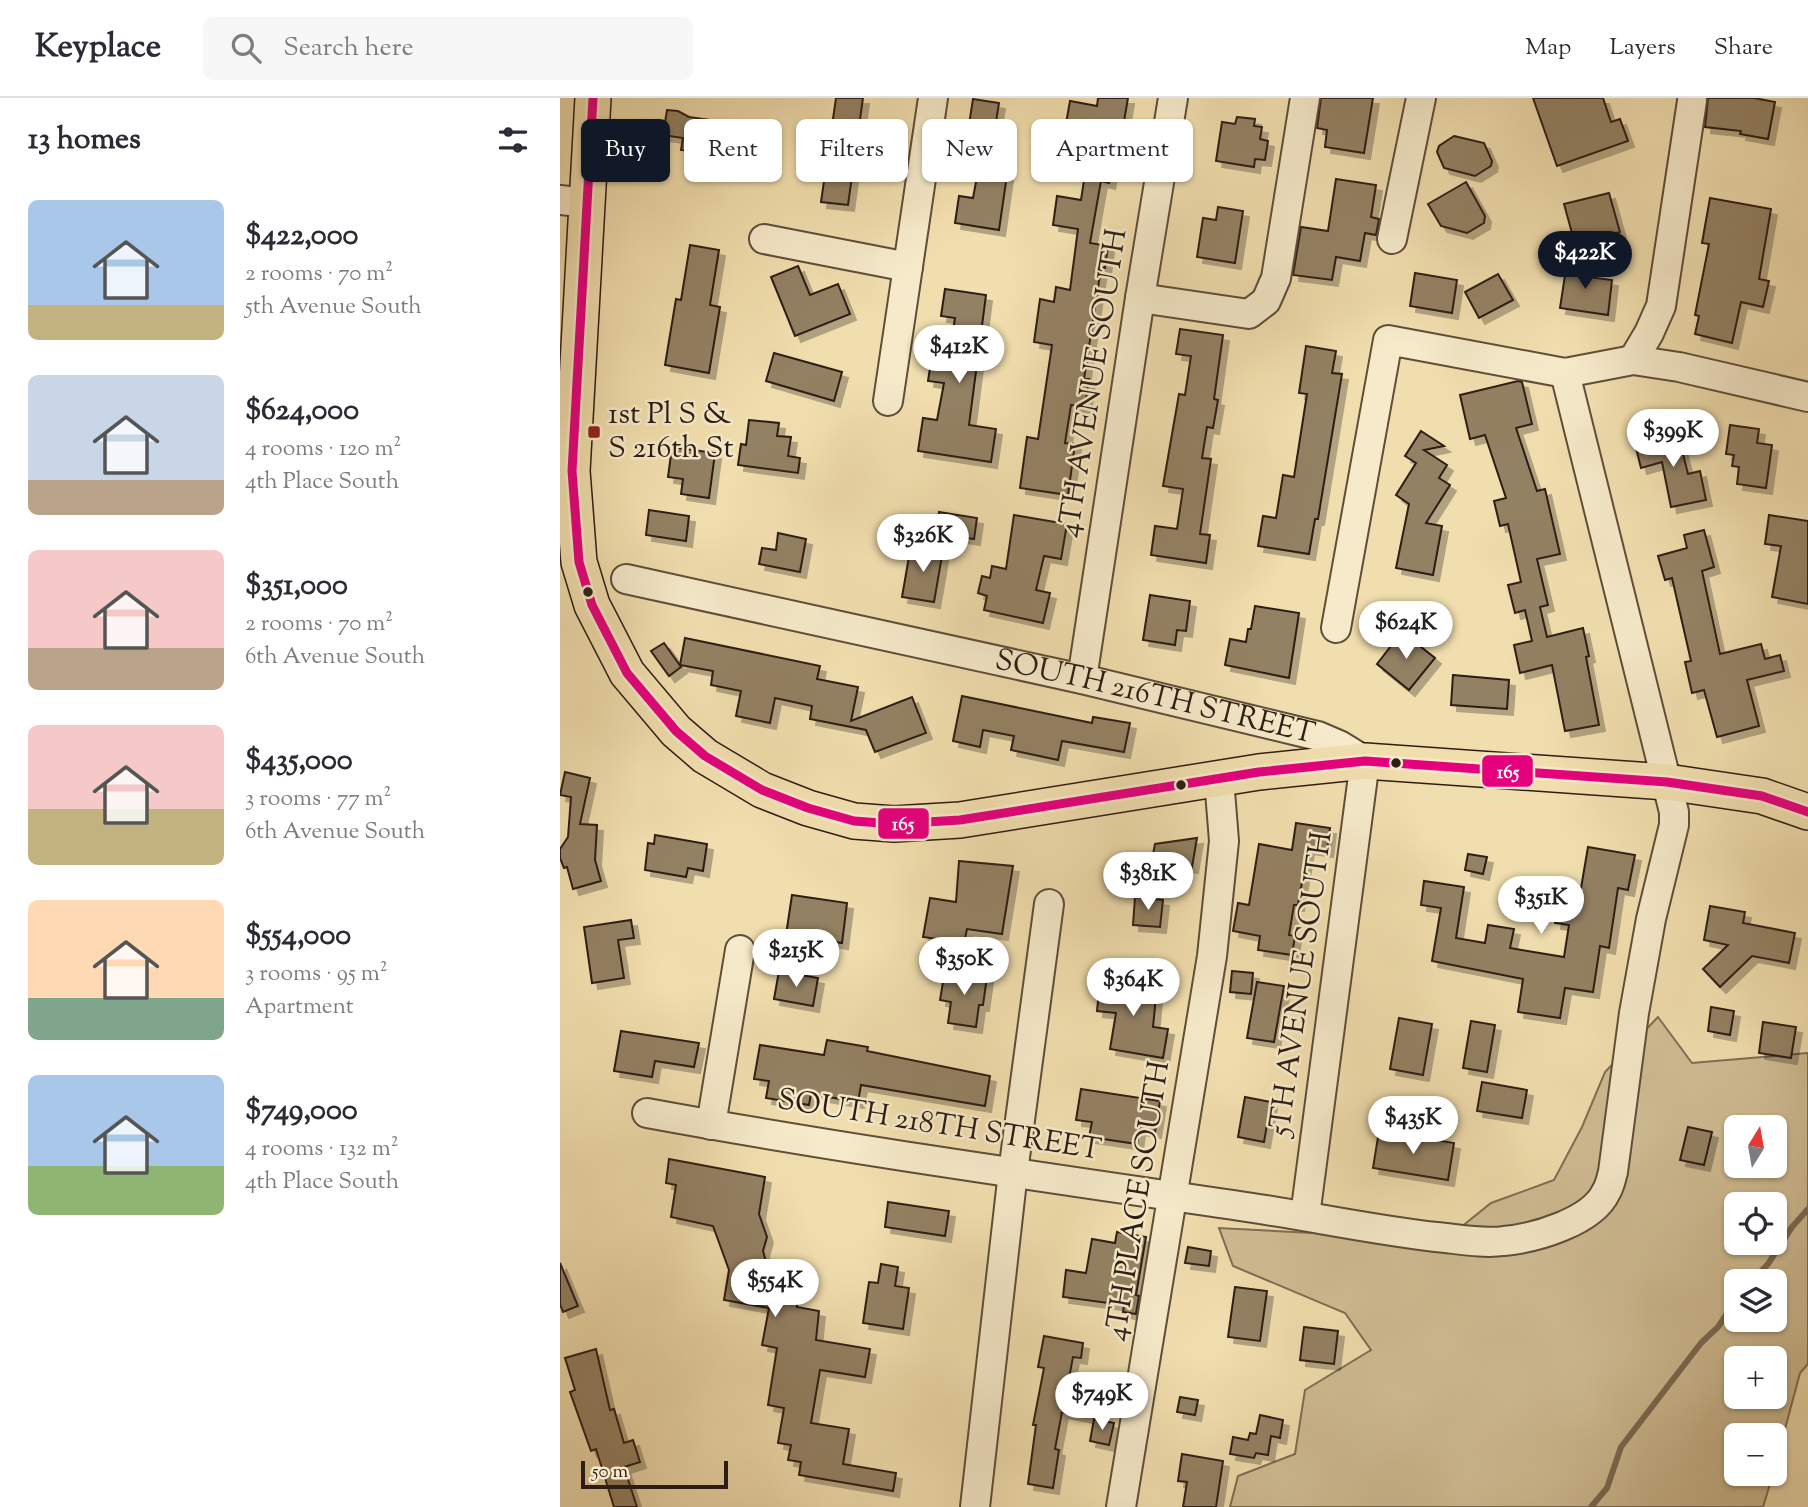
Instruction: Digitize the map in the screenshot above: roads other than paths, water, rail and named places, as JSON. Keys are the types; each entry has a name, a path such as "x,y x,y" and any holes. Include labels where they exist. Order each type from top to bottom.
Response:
{"main road":[{"path":"595,99 573,201 570,560 627,673 676,731 705,756 762,790 808,808 854,821 880,823 960,820 1259,772 1365,761"},
{"name":"SOUTH 216TH STREET","path":"1365,761 1667,782 1762,796 1808,812"}],"street":[{"path":"888,401 933,98"},
{"name":"4TH AVENUE SOUTH","path":"1082,679 1173,98"},
{"path":"1140,298 1249,314 1266,301 1276,278 1306,98"},
{"path":"1392,239 1421,98"},
{"path":"1633,360 1661,306 1692,101"},
{"path":"764,239 908,267"},
{"path":"1336,628 1388,340 1565,373 1633,360 1679,367 1808,397"},
{"name":"SOUTH 218TH STREET","path":"647,1113 1305,1216 1381,1231 1461,1240 1504,1241 1548,1231 1576,1220 1595,1207 1606,1193 1613,1172 1634,1013 1651,919 1674,825 1673,806 1565,373"},
{"name":"SOUTH 216TH STREET","path":"626,579 1082,679 1318,736 1365,761"},
{"name":"5TH AVENUE SOUTH","path":"1305,1216 1365,761"},
{"name":"4TH PLACE SOUTH","path":"1121,1507 1213,944 1224,841 1219,779"},
{"path":"975,1507 1013,1172 1049,904"},
{"path":"711,1125 740,950"}],"waterway":[{"path":"1763,1269 1808,1209"},
{"path":"1591,1507 1607,1488 1621,1447 1701,1343 1724,1318"}],"place":[{"name":"1st Pl S & S 216th St","path":"594,432"}]}
